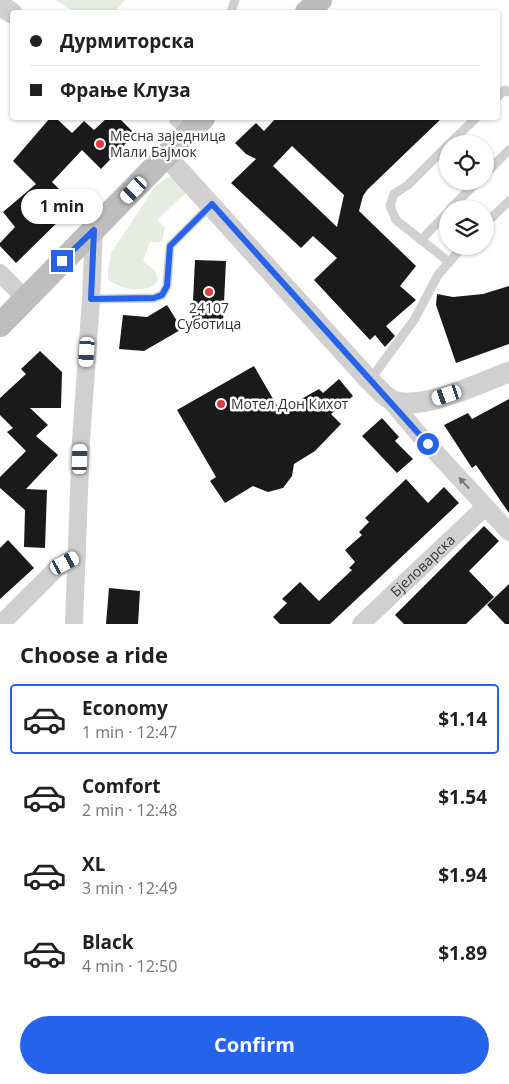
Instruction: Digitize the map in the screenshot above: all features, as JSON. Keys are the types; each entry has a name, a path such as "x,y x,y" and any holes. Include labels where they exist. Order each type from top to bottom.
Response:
{"main road":[{"path":"310,10 320,0"},
{"path":"0,325 166,156 192,121"}],"street":[{"path":"166,156 212,204 370,381 390,400 413,428 509,532"},
{"path":"74,624 80,440 91,299 94,230"},
{"path":"0,273 25,298"},
{"path":"390,400 420,402 509,372"},
{"path":"413,428 414,416 420,402"},
{"name":"Бјеловарска","path":"361,624 485,507"},
{"path":"1,624 56,569 77,556"}],"lane":[{"path":"458,135 474,120"},
{"path":"494,165 509,150"},
{"path":"439,154 408,185 394,194 390,206 396,220 449,262"},
{"path":"459,200 469,190"},
{"path":"494,215 509,201"},
{"path":"91,299 154,298 162,295 167,286 170,246 212,204"},
{"path":"421,240 439,221"},
{"path":"370,381 414,320 438,275 455,255"}],"shaded area":[{"path":"55,0 125,0 116,10 72,10"},
{"path":"169,177 179,179 191,188 157,220 165,228 162,242 150,242 143,261 156,272 158,282 146,288 133,289 108,280 108,269 112,251 156,185"}],"building":[{"path":"48,120 58,120 72,133 84,121 94,130 105,120 121,120 135,134 101,169 82,150 52,182 75,205 16,263 0,246 0,243 15,227 3,212 36,184 13,161"},
{"path":"274,120 440,120 367,190 363,196 359,211 416,266 400,286 416,300 386,326 395,336 385,347 375,335 370,340 314,280 337,258 313,236 301,248 231,183 256,159 246,154 235,143 256,123 264,131","holes":["292,146 344,195 337,227 273,166"]},
{"name":"24107 Суботица","path":"195,260 226,261 223,323 192,322"},
{"path":"509,286 509,344 456,363 436,305 437,294 453,297 483,294"},
{"path":"167,305 182,329 144,351 119,349 123,315 147,317"},
{"path":"40,351 62,372 61,408 30,408 48,425 36,436 58,455 26,489 47,490 45,548 24,547 25,510 0,488 0,477 26,451 7,432 13,428 0,415 0,398 26,374 21,369"},
{"path":"254,366 280,411 319,389 323,393 339,379 353,396 331,414 341,424 315,451 294,464 292,476 283,488 268,492 253,486 225,503 210,481 216,477 177,410"},
{"path":"509,399 509,513 476,465 472,468 444,425 468,413 472,419"},
{"path":"382,418 399,437 395,441 413,459 397,473 362,436"},
{"path":"406,479 428,503 444,487 459,503 330,624 280,624 273,617 287,603 282,599 300,582 319,601 352,570 349,568 355,562 345,550 362,535 359,532 369,522 365,518"},
{"path":"484,526 499,541 469,571 494,597 466,624 404,624 395,615"},
{"path":"8,540 34,568 0,599 0,548"},
{"path":"509,584 509,624 505,624 487,605"},
{"path":"109,588 140,591 138,624 106,624"}],"place":[{"name":"Месна заједница Мали Бајмок","path":"100,144"},
{"name":"24107 Суботица","path":"209,292"},
{"name":"Мотел Дон Кихот","path":"221,404"}],"route":[{"path":"62,261 94,230 91,299 146,299 162,295 166,292 167,286 168,252 170,246 212,204 428,444"}]}
